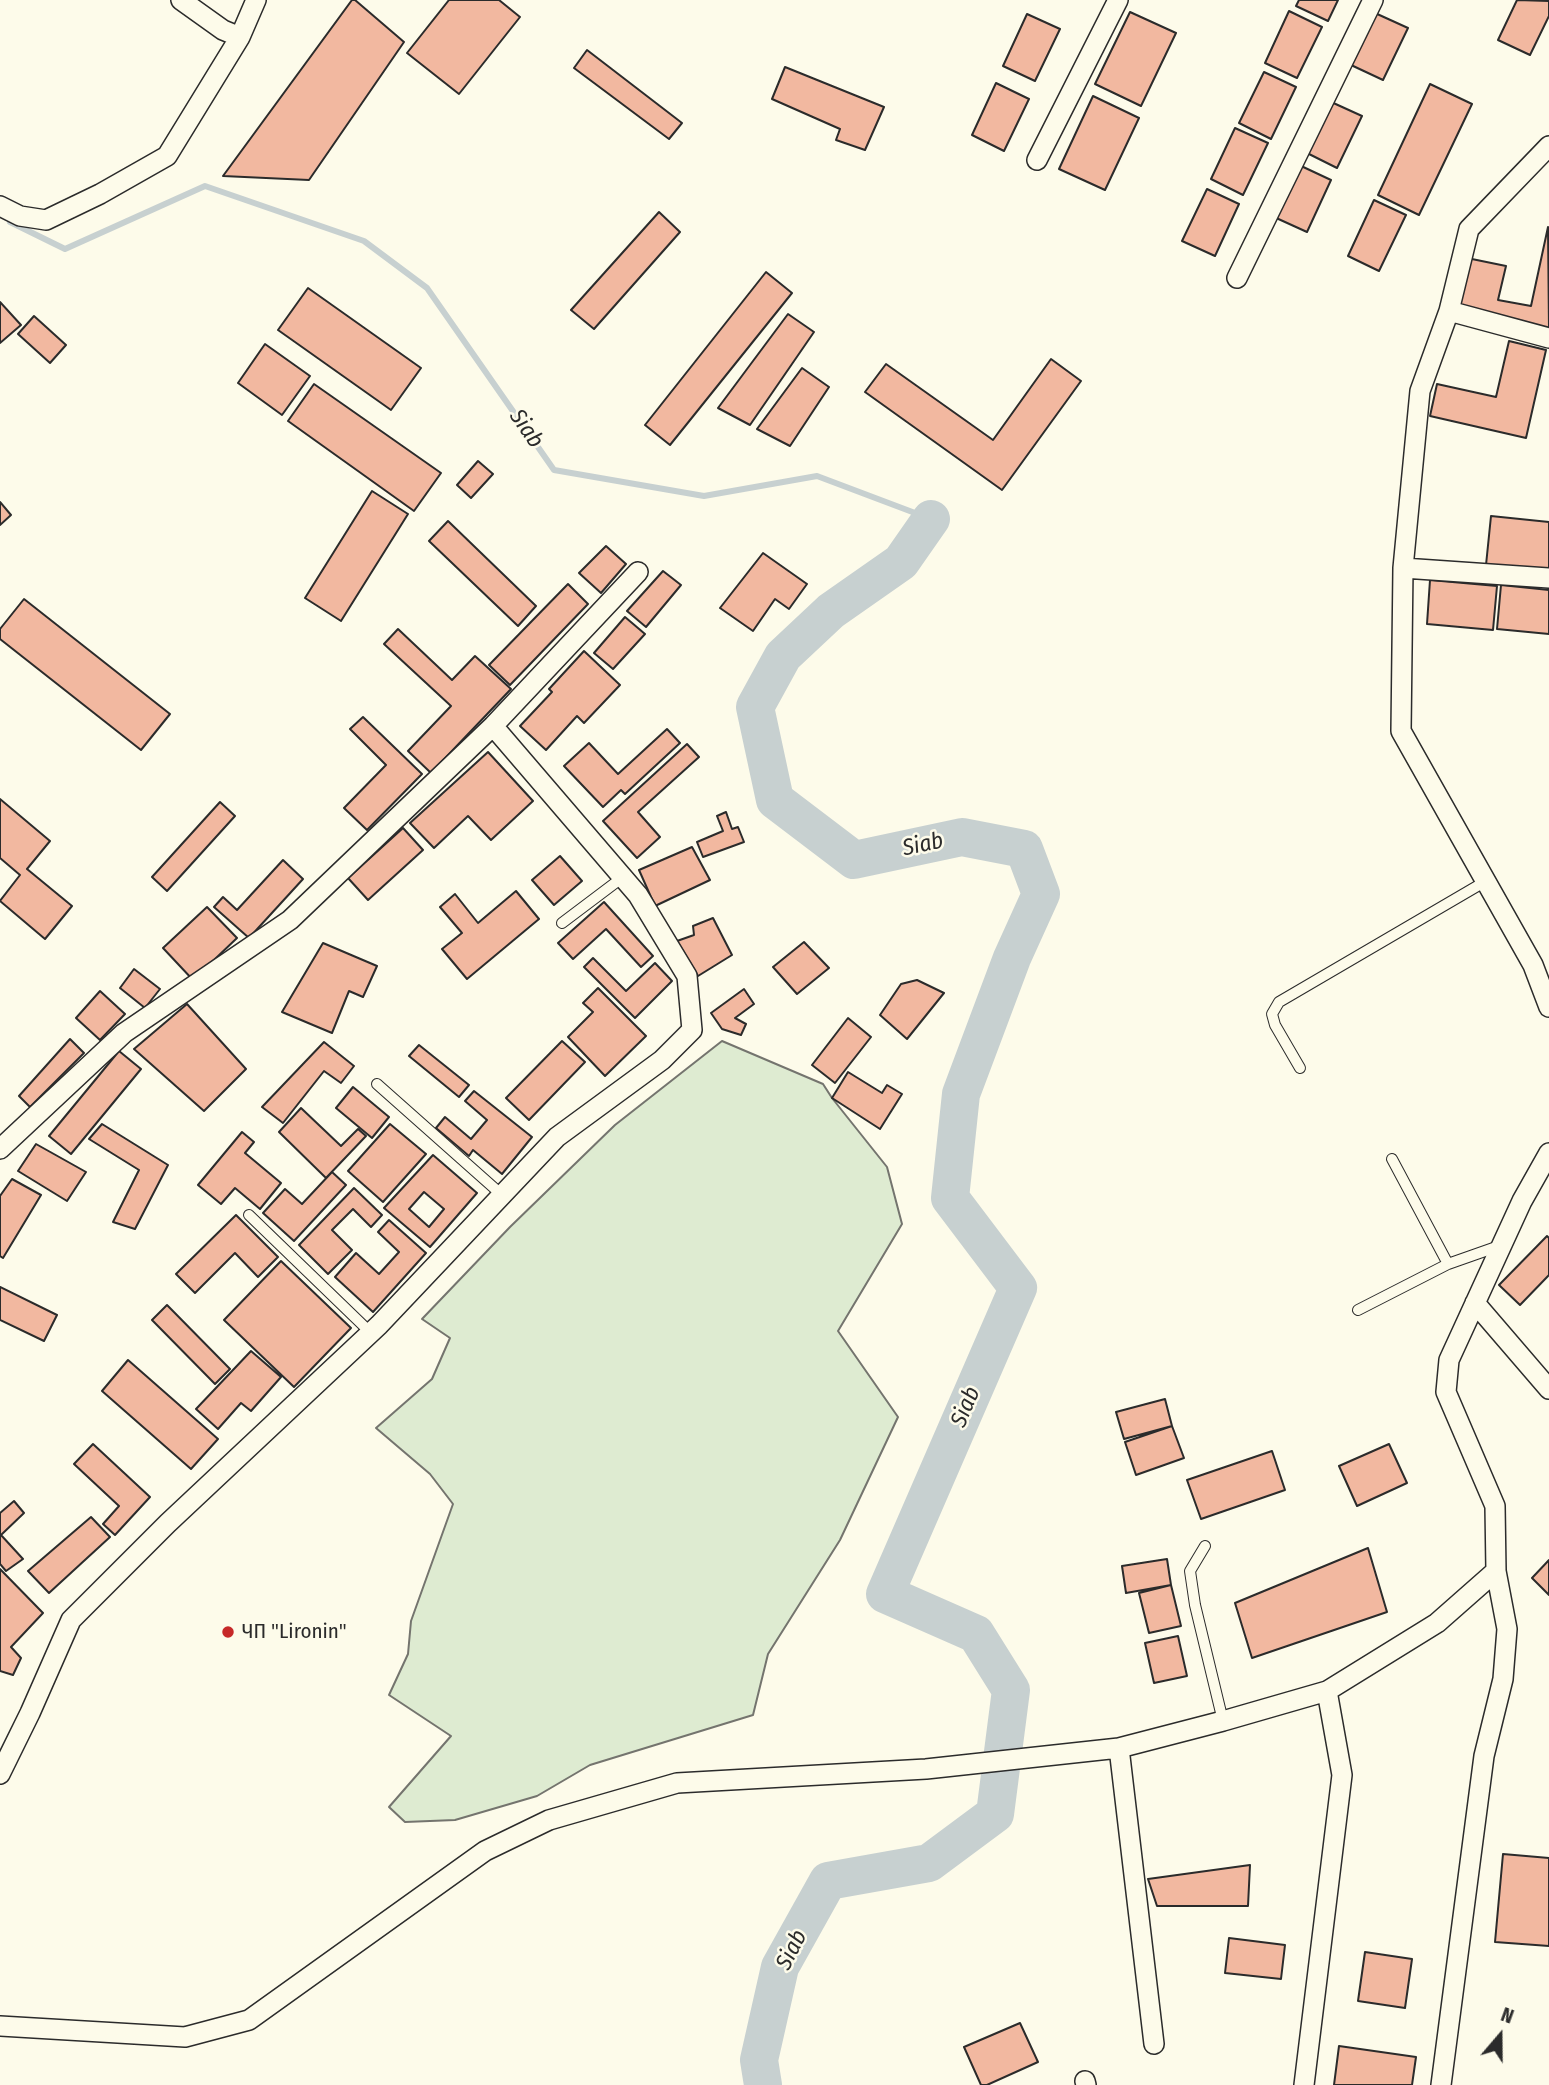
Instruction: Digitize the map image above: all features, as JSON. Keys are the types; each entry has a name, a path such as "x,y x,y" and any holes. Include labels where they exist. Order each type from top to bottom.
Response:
{"street":[{"path":"181,0 223,30 240,37"},
{"path":"0,206 20,216 46,220 100,194 167,156 240,37 256,0"},
{"path":"1037,160 1118,0"},
{"path":"1237,278 1373,0"},
{"path":"1549,146 1469,229 1449,311 1420,391 1403,568 1401,731 1533,965 1549,1007"},
{"path":"1449,311 1549,338"},
{"path":"1403,568 1549,579"},
{"path":"0,1149 124,1033 290,920 493,726 638,572"},
{"path":"0,1773 71,1620 168,1523 371,1333 557,1137 662,1060 692,1030 687,976 638,895 493,726"},
{"path":"1441,2085 1485,1756 1503,1679 1507,1629 1496,1571 1495,1506 1446,1392 1449,1360 1522,1202 1549,1153"},
{"path":"1475,1303 1549,1388"},
{"path":"0,2026 186,2037 249,2020 485,1851 549,1820 677,1783 926,1769 1093,1751 1119,1748 1223,1721 1327,1691 1437,1623 1496,1571"},
{"path":"1304,2085 1342,1775 1327,1691"},
{"path":"1119,1748 1154,2044"}],"lane":[{"path":"562,923 623,877"},
{"path":"1300,1068 1275,1025 1272,1013 1279,1002 1486,881"},
{"path":"377,1084 502,1195"},
{"path":"1392,1159 1448,1264"},
{"path":"249,1215 371,1333"},
{"path":"1358,1310 1448,1264 1502,1244"},
{"path":"1205,1546 1191,1571 1195,1605 1223,1721"}],"green space":[{"path":"722,1041 823,1084 887,1167 902,1224 838,1331 898,1417 840,1540 768,1654 753,1715 590,1765 537,1796 455,1820 405,1822 389,1807 451,1736 389,1695 408,1654 411,1621 453,1504 430,1474 376,1428 432,1379 450,1338 422,1319 510,1227 615,1125"}],"building":[{"path":"352,0 404,42 309,180 223,176"},
{"path":"449,0 499,0 520,17 459,94 407,53"},
{"path":"1299,0 1338,0 1328,21 1296,6"},
{"path":"1517,0 1549,1 1549,16 1530,55 1498,40"},
{"path":"1289,11 1322,27 1297,78 1265,63"},
{"path":"1130,12 1176,33 1141,106 1095,84"},
{"path":"1375,13 1408,28 1383,80 1351,65"},
{"path":"1027,14 1060,29 1035,81 1003,66"},
{"path":"587,50 682,123 669,139 574,68"},
{"path":"785,67 884,107 865,150 836,140 840,129 772,99"},
{"path":"1264,72 1296,87 1271,139 1239,123"},
{"path":"996,83 1029,99 1004,151 972,135"},
{"path":"1430,84 1472,104 1419,215 1378,195"},
{"path":"1093,96 1139,118 1105,190 1059,169"},
{"path":"1329,101 1362,116 1337,168 1305,152"},
{"path":"1235,128 1268,143 1243,195 1211,179"},
{"path":"1299,165 1331,180 1307,232 1274,217"},
{"path":"1207,189 1239,204 1215,256 1182,241"},
{"path":"1374,200 1406,215 1379,271 1348,256"},
{"path":"659,212 680,232 594,329 571,310"},
{"path":"1548,227 1549,330 1456,310 1467,258 1506,266 1498,300 1531,306"},
{"path":"766,272 792,293 670,445 645,425"},
{"path":"308,288 421,368 391,410 278,330"},
{"path":"0,302 21,325 0,343"},
{"path":"788,314 814,332 750,425 718,408"},
{"path":"34,316 66,345 50,363 18,334"},
{"path":"1509,341 1546,350 1526,438 1430,416 1437,384 1496,397"},
{"path":"265,344 310,376 282,415 238,383"},
{"path":"1051,359 1081,381 1002,490 865,392 886,364 993,440"},
{"path":"802,368 829,387 790,446 757,429"},
{"path":"314,384 441,473 414,511 288,421"},
{"path":"478,461 493,474 471,498 457,485"},
{"path":"372,491 408,514 341,621 305,598"},
{"path":"0,502 11,515 0,525"},
{"path":"1491,516 1549,522 1549,570 1486,565"},
{"path":"448,521 536,606 518,626 429,541"},
{"path":"606,546 626,564 601,593 579,573"},
{"path":"763,553 807,584 789,609 775,599 753,631 720,608"},
{"path":"663,571 681,585 646,627 627,611"},
{"path":"1430,580 1497,586 1493,630 1427,624"},
{"path":"568,584 588,604 510,685 489,665"},
{"path":"1501,585 1549,590 1549,634 1497,629"},
{"path":"24,599 170,714 141,750 0,639 0,629"},
{"path":"625,617 645,634 613,669 594,653"},
{"path":"398,629 452,680 475,656 511,689 431,773 408,751 451,706 384,644"},
{"path":"584,651 620,685 584,723 577,716 546,750 520,726 552,692 549,689"},
{"path":"363,717 422,774 367,830 344,808 386,765 350,729"},
{"path":"667,729 680,743 625,794 621,790 603,807 564,766 589,743 618,774"},
{"path":"687,744 699,757 638,812 660,837 637,858 603,821"},
{"path":"488,752 533,801 491,840 468,816 434,848 410,823"},
{"path":"0,799 50,841 27,869 72,906 45,939 0,901 20,875 0,858"},
{"path":"220,802 235,816 167,891 152,877"},
{"path":"726,812 732,829 738,827 744,842 703,857 697,842 723,831 717,816"},
{"path":"403,828 423,850 368,900 348,878"},
{"path":"692,847 710,880 655,906 639,870"},
{"path":"560,856 582,881 554,905 532,880"},
{"path":"283,860 303,879 249,938 214,907 223,897 237,910"},
{"path":"516,891 539,919 467,979 442,949 462,933 440,907 455,894 478,923"},
{"path":"604,902 653,956 641,967 606,929 573,959 558,943"},
{"path":"207,907 237,938 193,980 163,948"},
{"path":"713,918 732,955 698,976 677,941 694,935 693,926"},
{"path":"804,942 829,968 797,994 773,967"},
{"path":"323,943 377,966 363,997 349,991 332,1033 282,1012"},
{"path":"593,958 626,991 655,963 672,981 635,1018 584,967"},
{"path":"134,969 160,989 145,1008 120,988"},
{"path":"917,980 944,993 907,1039 880,1015 901,984"},
{"path":"598,988 646,1036 605,1076 568,1037 593,1012 583,1003"},
{"path":"744,989 754,1004 735,1018 746,1024 741,1035 722,1029 711,1013"},
{"path":"100,991 125,1014 100,1040 76,1018"},
{"path":"187,1004 246,1069 204,1111 134,1049"},
{"path":"848,1018 871,1037 835,1083 812,1065"},
{"path":"70,1039 84,1053 30,1107 19,1096"},
{"path":"562,1041 585,1062 529,1120 506,1098"},
{"path":"324,1042 354,1066 341,1083 324,1071 283,1123 262,1107"},
{"path":"419,1045 469,1085 459,1097 409,1056"},
{"path":"119,1051 141,1069 71,1154 49,1136"},
{"path":"848,1072 882,1093 887,1085 902,1094 880,1129 832,1098"},
{"path":"353,1087 389,1117 372,1138 336,1108"},
{"path":"474,1091 532,1137 502,1174 473,1150 469,1156 436,1128 445,1117 471,1139 487,1120 465,1101"},
{"path":"301,1108 341,1146 358,1129 366,1136 326,1178 279,1132"},
{"path":"102,1124 168,1165 135,1229 113,1222 139,1170 89,1139"},
{"path":"390,1124 426,1154 383,1202 348,1171"},
{"path":"242,1132 254,1142 245,1153 281,1183 260,1209 235,1188 221,1204 198,1185"},
{"path":"36,1144 86,1172 67,1201 18,1171"},
{"path":"433,1155 477,1193 430,1247 384,1208","holes":["424,1192 444,1209 429,1227 409,1209"]},
{"path":"332,1172 346,1185 294,1241 263,1213 285,1189 302,1204"},
{"path":"12,1179 41,1195 3,1258 0,1256 0,1196"},
{"path":"354,1188 382,1215 371,1227 353,1209 332,1230 352,1250 328,1274 299,1245"},
{"path":"236,1215 278,1257 258,1277 235,1253 195,1293 176,1274"},
{"path":"389,1220 426,1253 373,1312 335,1277 356,1253 379,1274 399,1252 378,1232"},
{"path":"1547,1236 1549,1275 1520,1305 1499,1285"},
{"path":"281,1261 351,1328 294,1387 224,1320"},
{"path":"0,1287 57,1315 44,1341 0,1320"},
{"path":"167,1305 230,1369 215,1384 152,1320"},
{"path":"251,1351 281,1377 251,1411 241,1403 218,1429 196,1409"},
{"path":"128,1360 218,1439 191,1469 102,1391"},
{"path":"1165,1399 1172,1426 1124,1439 1116,1412"},
{"path":"1172,1426 1184,1458 1136,1475 1125,1442"},
{"path":"93,1444 150,1497 115,1535 103,1524 119,1506 74,1464"},
{"path":"1389,1444 1407,1483 1357,1506 1339,1466"},
{"path":"1272,1451 1285,1490 1201,1519 1187,1480"},
{"path":"14,1501 24,1513 1,1535 23,1559 6,1571 0,1564 0,1513"},
{"path":"91,1517 110,1537 49,1593 28,1571"},
{"path":"1368,1548 1387,1612 1252,1658 1235,1603"},
{"path":"1167,1559 1171,1585 1126,1593 1122,1566"},
{"path":"1549,1560 1549,1595 1532,1578"},
{"path":"0,1569 43,1613 11,1647 21,1658 13,1675 0,1671"},
{"path":"1171,1585 1181,1626 1149,1633 1139,1593"},
{"path":"1178,1636 1187,1676 1154,1683 1145,1643"},
{"path":"1503,1854 1549,1858 1549,1946 1495,1942"},
{"path":"1250,1865 1248,1906 1157,1906 1148,1879"},
{"path":"1229,1938 1285,1945 1281,1979 1225,1973"},
{"path":"1365,1952 1412,1959 1405,2008 1358,2001"},
{"path":"1020,2023 1038,2062 987,2085 981,2085 964,2047"},
{"path":"1339,2046 1416,2057 1412,2085 1334,2085"}],"waterway":[{"name":"Siab","path":"10,222 65,249 205,186 364,241 427,288 554,470 704,496 817,476 931,519"},
{"name":"Siab","path":"763,2085 759,2060 780,1967 828,1881 929,1863 995,1814 1011,1690 976,1634 885,1594 1018,1288 950,1198 961,1094 1012,958 1041,894 1024,849 962,837 854,860 775,800 755,707 783,656 831,611 901,562 931,519"}],"place":[{"name":"ЧП \"Lironin\"","path":"228,1632"}]}
